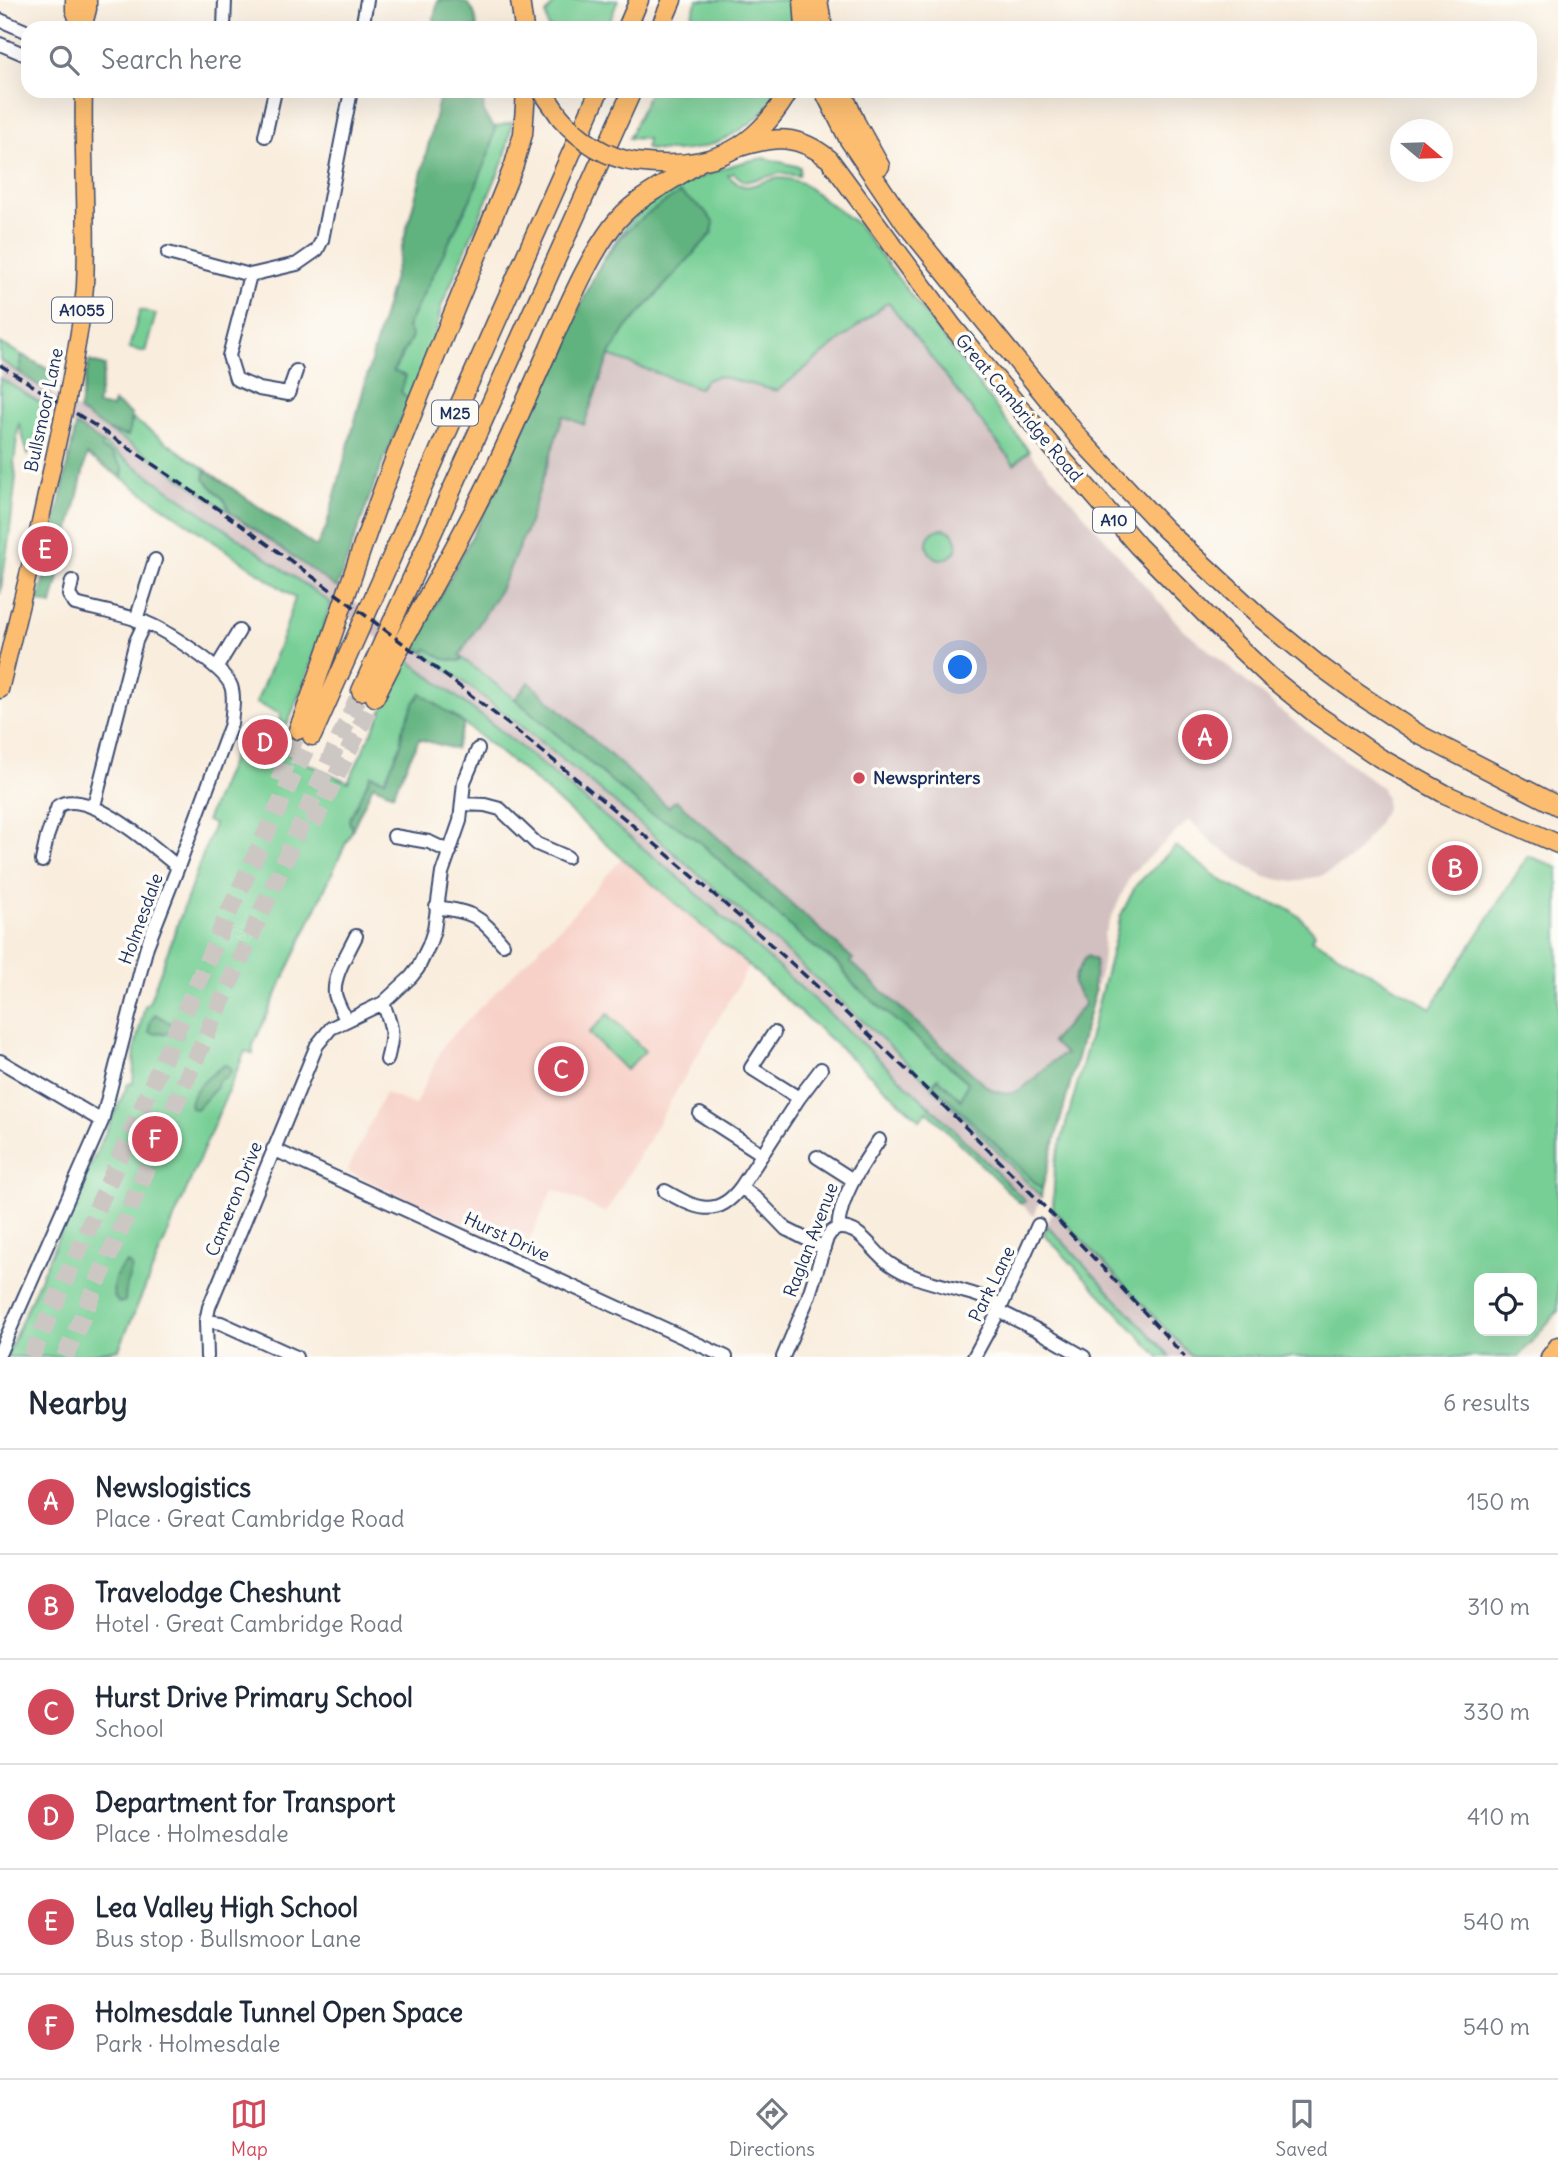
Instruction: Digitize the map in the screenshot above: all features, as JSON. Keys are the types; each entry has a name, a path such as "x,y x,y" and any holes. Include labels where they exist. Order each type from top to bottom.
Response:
{"highway":[{"path":"520,0 523,21"},
{"path":"630,21 639,0"},
{"path":"663,21 672,0"},
{"path":"803,0 808,21"},
{"path":"812,21 818,0"},
{"name":"M25","path":"526,98 523,134 514,166 392,466 305,733 404,524 596,98"},
{"path":"547,98 574,132 597,149 615,158 653,164 696,164 740,147 768,122 784,98"},
{"name":"M25","path":"629,98 368,694 391,664 473,513 597,250 626,210 696,164"},
{"name":"Great Cambridge Road","path":"828,98 849,140 905,223 1108,470 1165,529 1261,618 1316,663 1420,735 1558,806"},
{"path":"845,98 864,139 914,222 928,251"},
{"name":"Great Cambridge Road","path":"740,147 769,139 789,139 806,145 829,159 953,327 1052,447 1170,579 1270,677 1317,715 1380,758 1455,799 1558,844"}],"main road":[{"path":"74,0 74,10 79,21"},
{"path":"84,21 88,0"},
{"name":"Bullsmoor Lane","path":"0,690 33,554 81,321 85,288 84,98"},
{"path":"1549,1357 1558,1345"}],"street":[{"path":"224,21 225,0"},
{"path":"363,21 367,0"},
{"path":"0,20 21,29"},
{"path":"0,44 21,53"},
{"path":"265,136 273,98"},
{"path":"168,253 250,275 297,264 317,250 322,240 350,98"},
{"path":"250,275 229,356 236,379 259,389 288,394 296,371"},
{"path":"94,806 155,560"},
{"name":"Holmesdale","path":"0,1352 102,1121 147,946 231,724 233,702 230,684 217,667 163,631 140,621 75,604 69,595 72,582"},
{"path":"217,667 239,631"},
{"name":"Cameron Drive","path":"207,1357 206,1321 209,1307 312,1058 325,1033 383,1003 405,984 424,957 434,930 442,873 457,832 467,773 478,749"},
{"path":"42,861 58,806 69,801 94,806 142,836 178,867"},
{"path":"462,804 500,809 537,844 567,857"},
{"path":"394,836 429,842 450,852"},
{"path":"436,907 475,915 503,944"},
{"path":"346,1020 335,990 337,978 356,936"},
{"path":"383,1003 393,1026 387,1060"},
{"path":"774,1033 751,1068 799,1098"},
{"path":"0,1061 102,1121"},
{"path":"665,1191 692,1206 706,1209 726,1203 741,1187 821,1069"},
{"path":"700,1114 762,1154"},
{"name":"Raglan Avenue","path":"783,1357 808,1298 824,1248 831,1232 838,1228 840,1209 853,1180 879,1140"},
{"name":"Hurst Drive","path":"274,1149 726,1357"},
{"path":"817,1157 853,1180"},
{"path":"741,1187 786,1229 824,1248"},
{"name":"Park Lane","path":"974,1357 1038,1225"},
{"path":"838,1228 857,1232 882,1258 902,1271 978,1296 1084,1357"},
{"path":"206,1321 221,1323 296,1357"}],"shaded area":[{"path":"888,301 1014,464 1029,451 1180,626 1282,712 1382,788 1386,799 1386,808 1375,828 1352,859 1321,876 1294,882 1265,877 1213,844 1189,820 1131,874 1104,934 1102,966 1095,991 1087,956 1085,958 1073,982 1084,1002 1083,1006 1052,1042 1066,1054 1025,1088 1010,1093 996,1092 985,1085 850,962 853,959 676,800 669,808 529,683 515,699 460,655 501,588 527,529 563,416 585,425 609,356 699,388 706,380 718,376 777,391"},
{"path":"0,360 142,451 264,535 446,669 575,769 789,954 968,1122 1041,1197 1034,1216 1021,1204 1025,1200 940,1116 683,881 611,824 612,822 496,727 323,597 154,478 0,378"},
{"path":"622,858 749,966 606,1213 553,1189 525,1250 512,1247 347,1171 385,1093 415,1105 444,1044 569,918"},
{"path":"1053,1209 1192,1357 1171,1357 1047,1225"}],"green space":[{"path":"438,0 455,0 471,7 476,21 434,21"},
{"path":"557,0 618,0 610,21 547,21 546,14"},
{"path":"697,0 791,0 792,21 690,21"},
{"path":"439,98 483,98 487,119 495,127 491,147 473,194 407,327 412,337 393,371 406,376 401,392 409,400 378,474 337,588 231,513 225,501 204,479 206,470 316,547 326,528 420,180"},
{"path":"647,98 774,98 748,125 720,141 704,146 674,151 646,149 647,139 629,138"},
{"path":"512,122 505,157 441,307 435,338 409,400 401,392 393,372 412,337 407,327 491,147 495,127"},
{"path":"764,158 800,167 799,176 782,173 745,182 733,173 728,175 745,186 778,178 802,183 857,224 1029,451 1014,464 888,302 777,391 718,376 706,380 699,388 609,356 627,327 712,233 626,230 608,252 626,226 650,204 701,177 732,165"},
{"path":"680,193 704,210 714,223 712,233 627,327 609,356 584,425 563,416 527,529 501,588 460,655 462,658 459,661 444,659 427,649 423,652 414,646 496,490 595,274 613,247 632,227"},
{"path":"140,310 156,314 145,352 129,348"},
{"path":"0,343 22,355 20,373 0,360"},
{"path":"22,355 53,372 50,393 20,373"},
{"path":"89,361 105,366 97,405 112,408 114,402 132,415 128,436 109,431 79,411"},
{"path":"0,378 47,407 28,455 19,423 14,462 16,477 0,594"},
{"path":"133,419 206,470 204,479 225,501 231,513 109,431 128,436"},
{"path":"76,425 102,443 102,449 112,454 123,468 122,478 87,455 61,569 47,562"},
{"path":"102,443 331,603 287,725 279,721 281,714 256,703 295,598 122,478 123,468 102,449"},
{"path":"942,529 953,533 957,544 953,555 942,559 931,555 927,544 931,533"},
{"path":"46,568 59,576 52,605 38,601"},
{"path":"427,649 444,659 459,661 462,658 515,699 649,813 675,825 701,843 805,940 840,966 853,984 968,1082 961,1100 938,1078 933,1084 1042,1189 1041,1197 938,1092 795,959 594,785 510,717 423,652"},
{"path":"407,659 496,727 683,881 940,1116 1025,1201 1021,1204 927,1111 920,1120 749,966 532,778 452,714 402,730 401,745 385,780 371,775 349,820 352,830 253,1045 253,1054 245,1051 119,1349 75,1357 6,1357 77,1194 128,1084 133,1083 135,1047 145,1006 149,1003 214,824 206,821 238,744 271,759 276,749 348,782"},
{"path":"529,682 668,807 676,800 853,959 850,962 985,1085 998,1092 1019,1090 1056,1059 1066,1054 1052,1042 1083,1006 1084,1002 1074,980 1087,956 1095,960 1095,991 1042,1189 933,1084 938,1078 961,1100 968,1082 853,984 840,965 805,940 701,843 675,825 649,813 515,699"},
{"path":"421,693 464,724 455,749 419,739 393,794 373,785 352,830 349,820 371,775 385,780 401,745 402,731"},
{"path":"1176,846 1221,880 1246,894 1289,909 1315,934 1312,939 1431,1008 1528,856 1558,867 1558,1311 1537,1335 1537,1273 1474,1273 1474,1336 1536,1336 1518,1357 1192,1357 1053,1209 1055,1163 1121,915 1136,885"},
{"path":"155,1014 179,1028 181,1037 170,1033 149,1032 150,1022"},
{"path":"608,1014 645,1051 626,1070 589,1033"},
{"path":"224,1065 229,1066 231,1071 227,1077 219,1080 216,1088 197,1109 191,1108 190,1102 196,1090"},
{"path":"1047,1225 1171,1357 1159,1357 1044,1234"},
{"path":"127,1263 132,1266 125,1301 119,1303 114,1293 114,1282"}],"tunnel":[{"path":"65,1357 168,1120 361,691"},
{"path":"313,824 375,697"},
{"path":"279,781 298,730"},
{"path":"31,1357 229,912 312,736"}],"railway":[{"path":"0,365 90,422 267,544 466,691 576,778 789,961 892,1056 1090,1254 1185,1357"}],"place":[{"name":"Lea Valley High School","path":"45,549"},
{"name":"Newslogistics","path":"1205,737"},
{"name":"Department for Transport","path":"265,742"},
{"name":"Newsprinters","path":"859,778"},
{"name":"Travelodge Cheshunt","path":"1455,868"},
{"name":"Hurst Drive Primary School","path":"561,1069"},
{"name":"Holmesdale Tunnel Open Space","path":"155,1139"}]}
